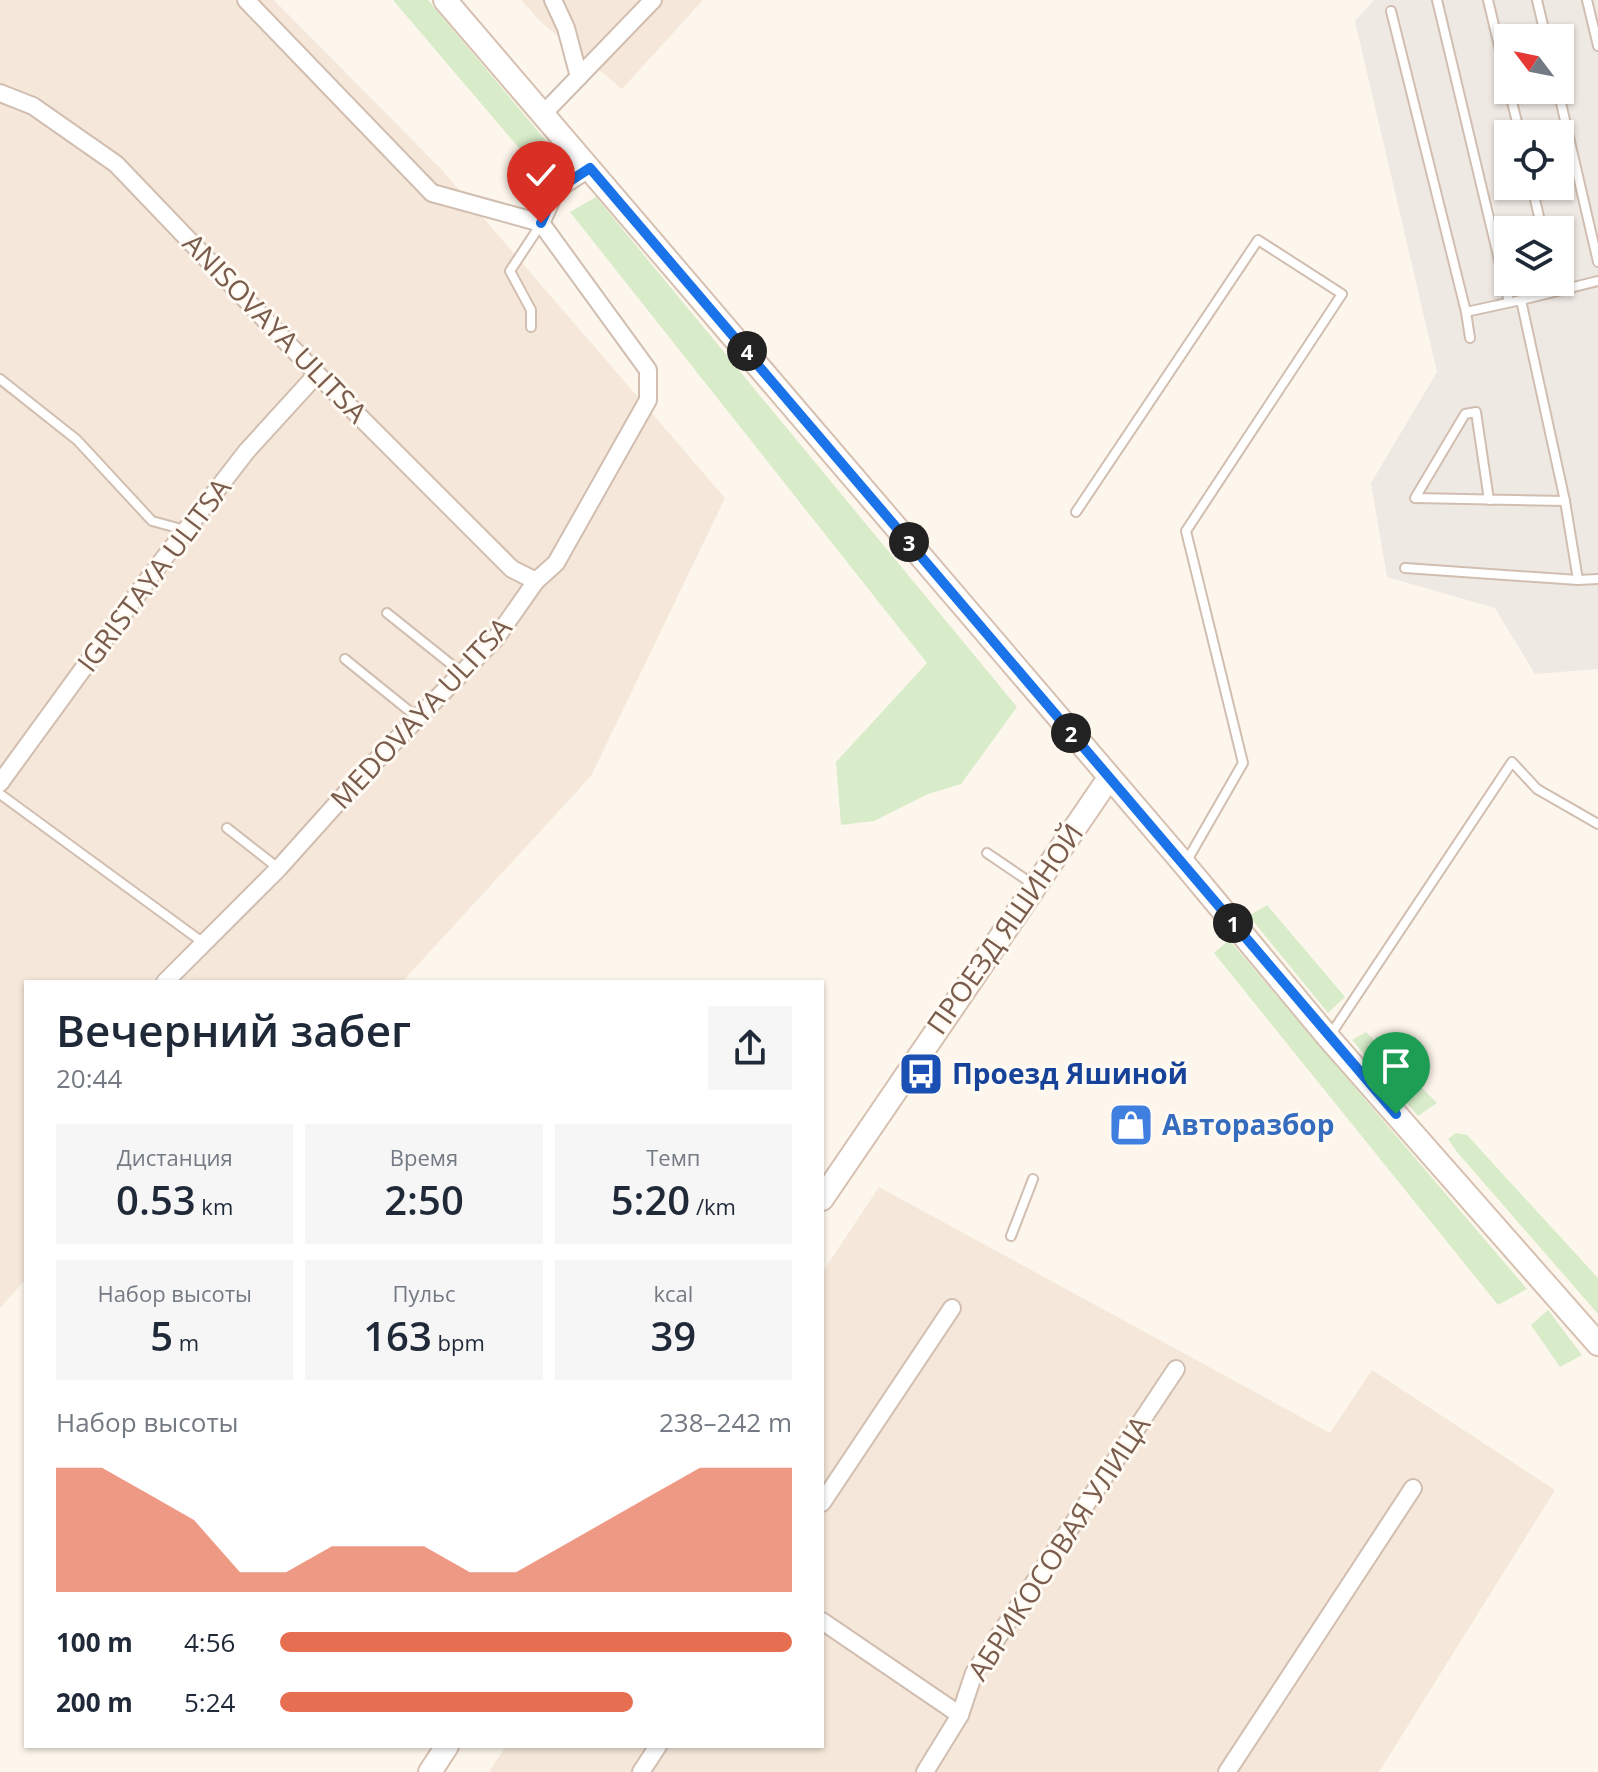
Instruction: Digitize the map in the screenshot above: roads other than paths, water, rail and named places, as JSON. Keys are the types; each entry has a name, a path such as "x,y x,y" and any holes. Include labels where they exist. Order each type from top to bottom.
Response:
{"street":[{"path":"246,0 432,193 541,223 556,190 590,168"},
{"path":"445,0 1185,865 1328,1037 1598,1344"},
{"path":"553,0 566,28 579,77"},
{"path":"543,114 653,0"},
{"name":"ANISOVAYA ULITSA","path":"0,93 33,106 116,164 317,374 512,569 536,581"},
{"name":"MEDOVAYA ULITSA","path":"167,980 279,868 365,772 496,638 536,581 556,563 648,400 648,370 541,223"},
{"name":"IGRISTAYA ULITSA","path":"0,783 185,530 246,452 317,374"},
{"name":"ПРОЕЗД ЯШИНОЙ","path":"824,1196 1109,778"},
{"path":"824,1500 952,1308"},
{"name":"АБРИКОСОВАЯ УЛИЦА","path":"925,1772 960,1715 974,1673 1176,1369"},
{"path":"1227,1772 1413,1488"},
{"path":"824,1622 960,1715"},
{"path":"430,1772 446,1748"},
{"path":"641,1772 657,1748"}],"lane":[{"path":"1437,0 1509,302"},
{"path":"1488,0 1494,25"},
{"path":"1537,0 1543,24"},
{"path":"1587,0 1598,46"},
{"path":"1391,11 1470,338"},
{"path":"1561,104 1598,262"},
{"path":"531,327 531,310 510,271 541,223"},
{"path":"1076,512 1258,240 1342,294 1186,531 1243,763 1185,865"},
{"path":"1574,284 1598,281"},
{"path":"1466,312 1531,296"},
{"path":"1521,300 1565,501 1578,580"},
{"path":"0,379 77,440 152,521 185,530"},
{"path":"1489,500 1476,412 1465,414 1415,498 1489,500 1565,501"},
{"path":"1405,568 1598,579"},
{"path":"387,613 462,673"},
{"path":"345,659 418,718"},
{"path":"1328,1037 1512,762 1537,789 1598,824"},
{"path":"0,794 205,944"},
{"path":"227,828 279,868"},
{"path":"987,853 1034,886"},
{"path":"1011,1236 1033,1179"}],"place":[{"name":"Проезд Яшиной","path":"921,1074"},
{"name":"Авторазбор","path":"1131,1125"}]}
